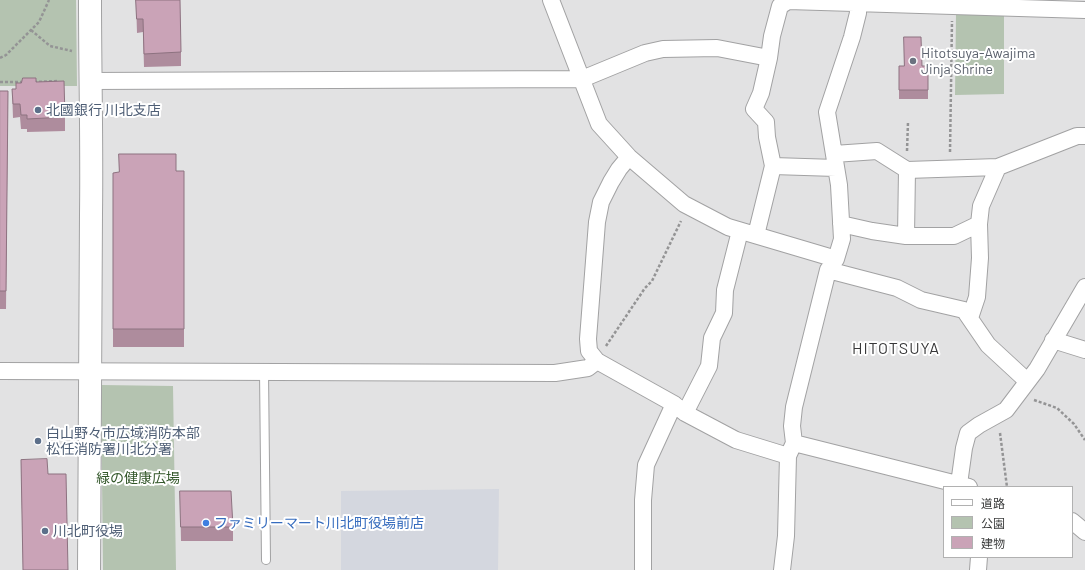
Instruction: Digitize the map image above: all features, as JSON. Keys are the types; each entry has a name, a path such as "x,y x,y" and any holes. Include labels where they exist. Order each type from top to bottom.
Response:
{"street":[{"path":"89,570 91,214 90,0"},
{"path":"551,0 598,124 630,157 688,206 728,227 756,235 898,288 921,300 964,310 988,345 1022,387"},
{"path":"756,235 773,166 766,122 754,110 761,93 769,58 772,36 780,6 788,1 1085,10"},
{"path":"782,570 786,536 794,407 832,264 842,239 839,185 828,112 852,37 858,13 858,2"},
{"path":"90,81 582,79 646,53 662,49 718,48 769,58"},
{"path":"773,166 835,161 877,151 907,170 998,167 1077,136 1085,136"},
{"path":"630,157 610,182 601,202 588,339 589,351 597,361 736,440 964,486 964,448 968,433 1006,410 1037,369 1052,340 1085,287"},
{"path":"970,318 977,297 980,258 979,224 981,206 998,167"},
{"path":"906,236 907,170"},
{"path":"841,224 872,231 906,236 954,236 979,224"},
{"path":"643,570 643,500 646,465 679,408 709,366 712,338 724,313 725,290 740,231"},
{"path":"1052,340 1085,350"},
{"path":"0,371 555,373 588,368 597,361"},
{"path":"1073,522 1085,532"},
{"path":"978,570 979,558"}],"lane":[{"path":"264,371 266,560"}],"path":[{"path":"0,58 6,55 39,22 49,0"},
{"path":"949,169 953,6"},
{"path":"31,30 50,46 63,50 90,52"},
{"path":"0,82 60,81"},
{"path":"907,170 908,122"},
{"path":"597,361 645,288 652,281 688,206"},
{"path":"1022,387 1057,408 1074,424 1085,440"},
{"path":"997,415 1007,486"}],"shaded area":[{"path":"499,489 498,570 341,570 341,491"}],"green space":[{"path":"0,0 76,0 77,86 0,86"},
{"path":"956,14 1004,15 1004,94 955,95"},
{"name":"緑の健康広場","path":"101,385 173,386 176,570 103,570"}],"building":[{"path":"136,0 180,0 181,52 144,54 143,19 137,19"},
{"name":"Hitotsuya-Awajima Jinja Shrine","path":"904,37 921,37 922,66 928,66 928,90 899,90 899,66 904,66"},
{"path":"23,78 36,78 36,82 64,81 65,117 27,119 27,115 21,115 20,104 13,104 12,89 16,89 16,83 21,83"},
{"path":"0,91 8,91 6,291 0,291"},
{"path":"119,154 176,154 176,171 184,171 184,329 113,329 113,173 119,172"},
{"name":"川北町役場","path":"47,459 48,474 66,474 68,570 23,570 21,460"},
{"name":"ファミリーマート川北町役場前店","path":"180,491 231,491 233,527 181,527"}],"place":[{"name":"Hitotsuya-Awajima Jinja Shrine","path":"913,61"},
{"name":"北國銀行 川北支店","path":"38,110"},
{"name":"白山野々市広域消防本部 松任消防署川北分署","path":"38,441"},
{"name":"ファミリーマート川北町役場前店","path":"206,523"},
{"name":"川北町役場","path":"45,531"}],"district":[{"name":"HITOTSUYA","path":"896,349"}]}
